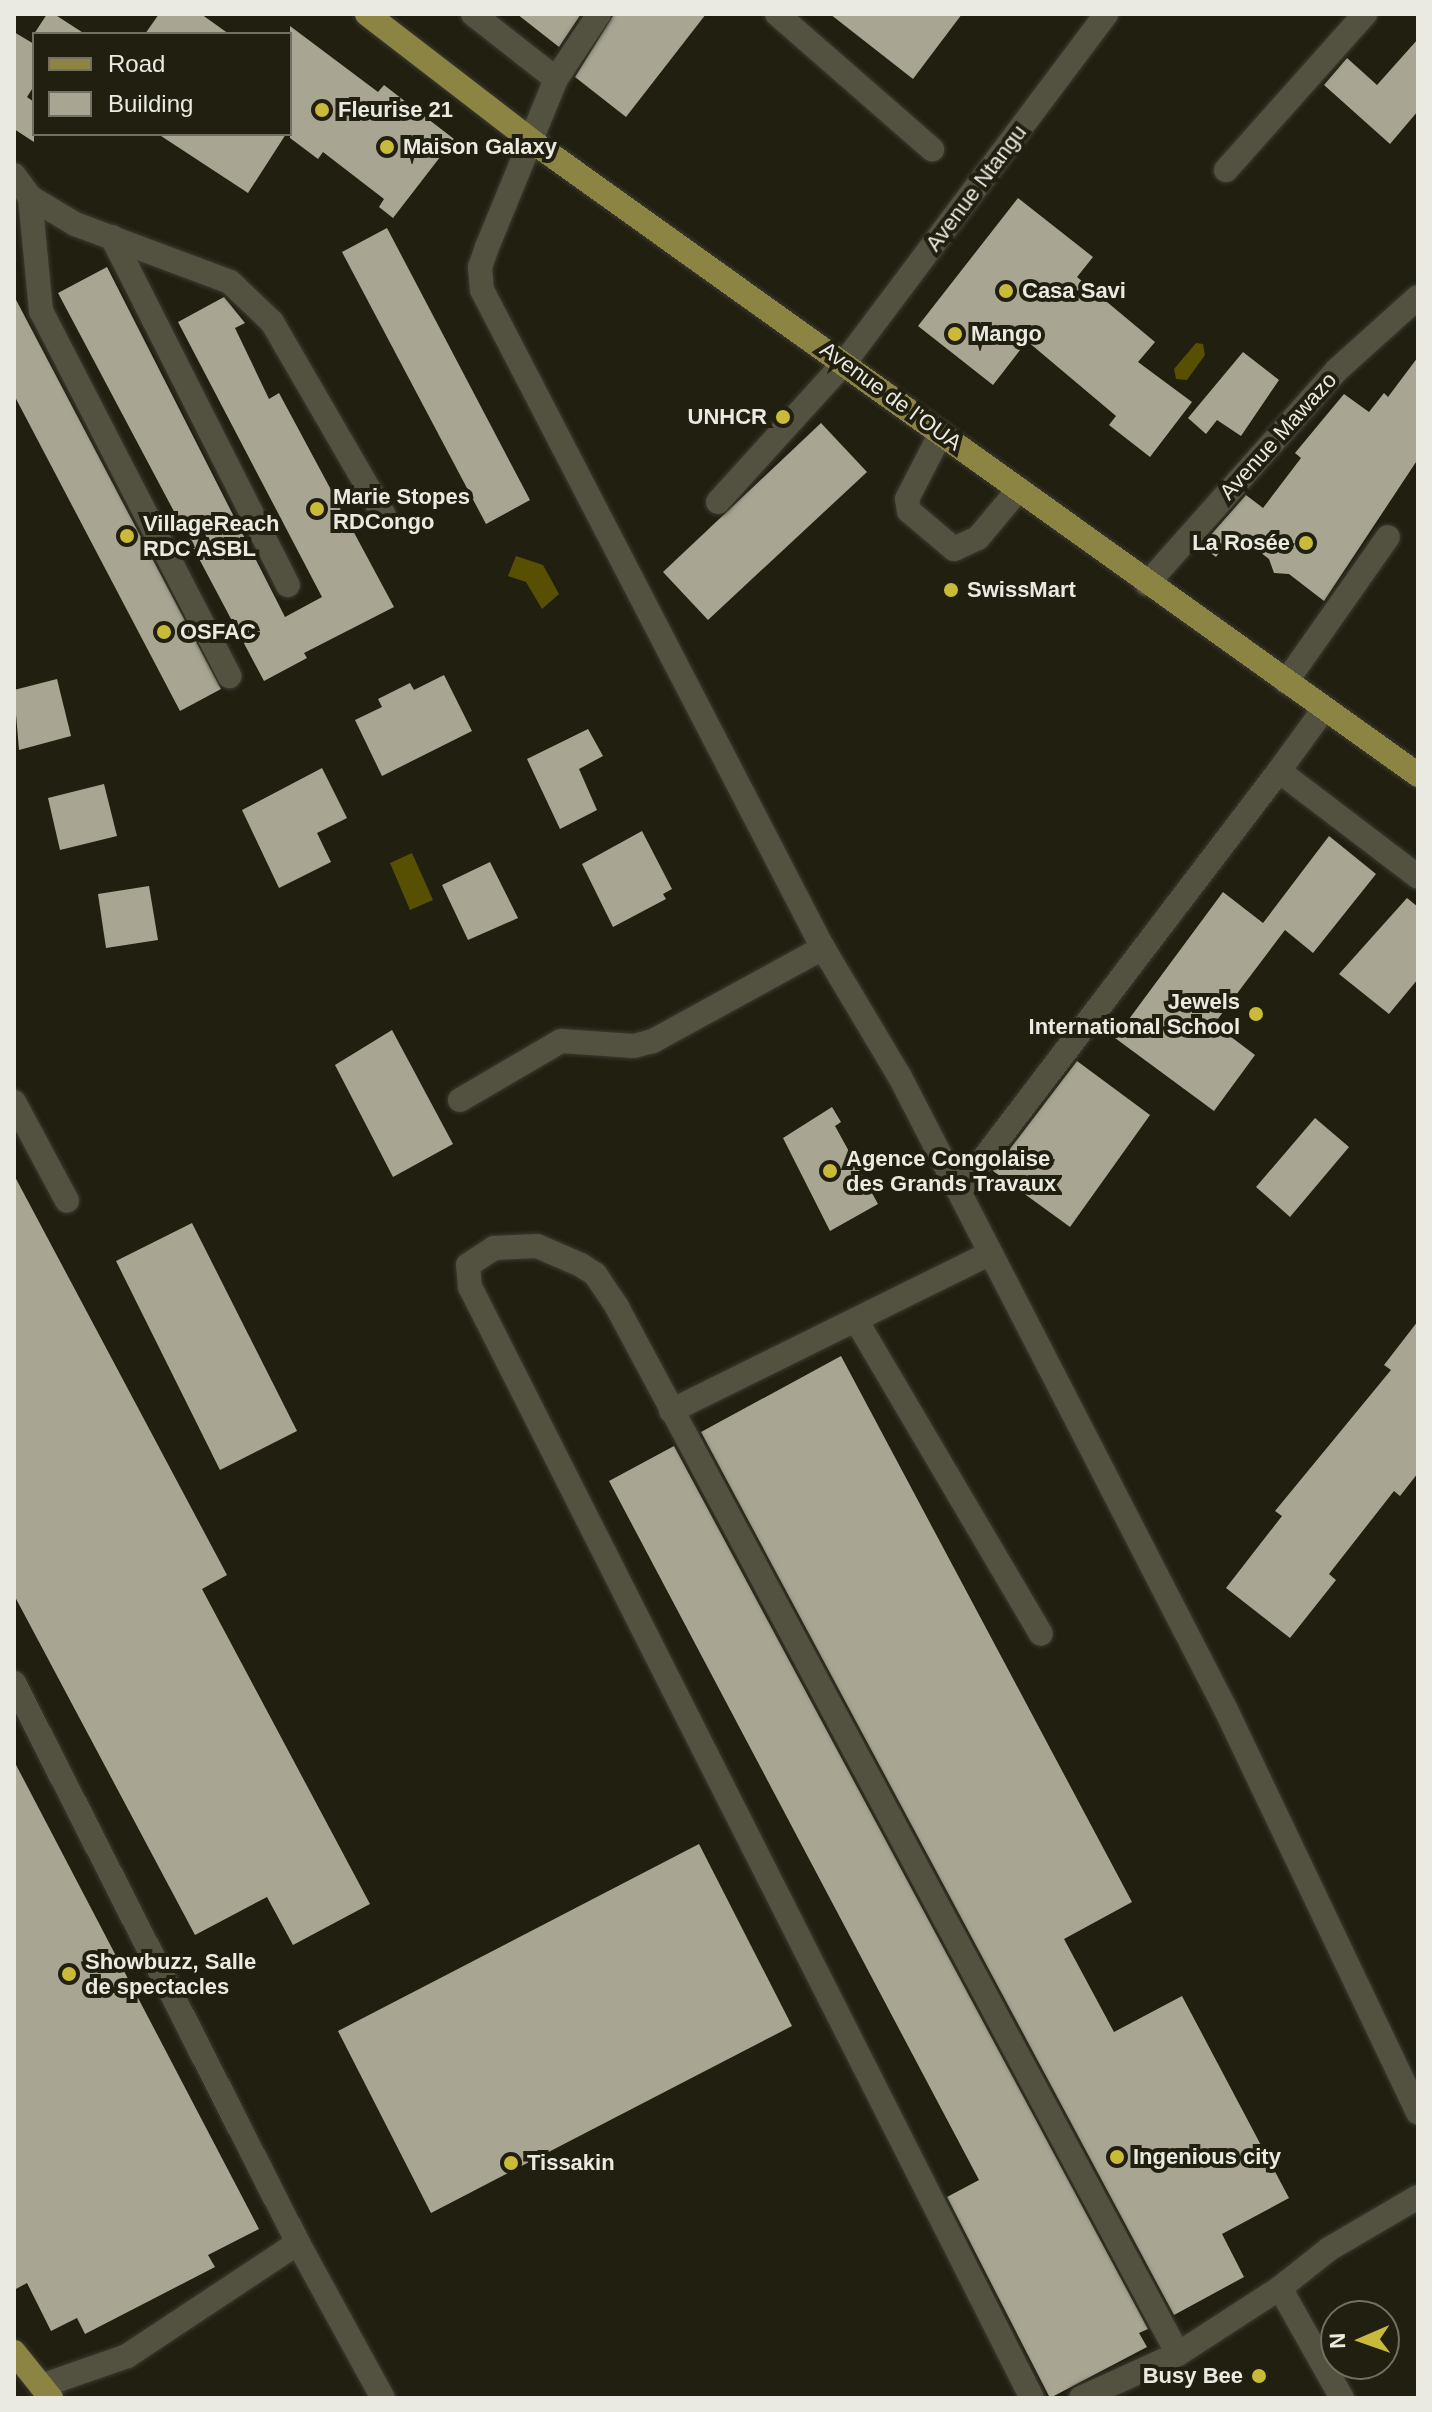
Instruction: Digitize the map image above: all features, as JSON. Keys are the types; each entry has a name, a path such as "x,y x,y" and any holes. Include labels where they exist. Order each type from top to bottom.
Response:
{"main road":[{"name":"Avenue de l’OUA","path":"367,14 533,142 845,362 1147,584 1418,775"},
{"path":"14,2352 46,2392"}],"street":[{"path":"473,14 556,79"},
{"path":"599,14 556,79 533,142 483,257 482,290 823,948 900,1077 1226,1710 1418,2113"},
{"path":"777,14 932,149"},
{"name":"Avenue Ntangu","path":"718,502 845,362 1106,14"},
{"path":"1226,170 1365,14"},
{"path":"14,175 22,198 41,311 229,676"},
{"path":"22,198 75,224 213,273 272,322 384,515"},
{"path":"112,237 288,585"},
{"name":"Avenue Mawazo","path":"1147,584 1337,370 1418,297"},
{"path":"941,433 907,499 909,511 954,549 978,538 1019,489"},
{"path":"1286,682 1388,537"},
{"path":"959,1191 1324,709"},
{"path":"1279,771 1418,877"},
{"path":"460,1100 561,1041 634,1046 653,1041 823,948"},
{"path":"14,1102 67,1201"},
{"path":"1032,2398 477,1301 468,1265 494,1248 518,1243 537,1246 595,1274 1178,2354"},
{"path":"671,1411 990,1253"},
{"path":"856,1320 1041,1634"},
{"path":"14,1683 298,2243 383,2398"},
{"path":"1081,2398 1178,2354 1280,2288 1329,2249 1418,2197"},
{"path":"46,2392 127,2356 298,2243"},
{"path":"1280,2288 1342,2398"}],"shaded area":[{"path":"1196,343 1203,344 1205,355 1187,380 1176,379 1174,369"},
{"path":"516,556 543,565 559,594 542,609 526,582 508,576"},
{"path":"412,853 433,900 410,910 390,863"}],"building":[{"path":"47,14 54,14 82,32 35,32"},
{"path":"159,14 201,14 226,32 146,32"},
{"path":"517,14 581,14 559,47"},
{"path":"614,14 706,14 626,117 575,77"},
{"path":"830,14 962,14 913,79"},
{"path":"290,26 378,92 384,85 454,139 393,218 379,207 384,199 323,152 318,159 290,138"},
{"path":"14,32 32,43 32,89 27,97 32,101 34,142 14,129"},
{"path":"1418,39 1418,111 1390,144 1324,85 1347,58 1377,85"},
{"path":"161,136 285,136 248,193"},
{"path":"1018,198 1093,257 1077,277 1155,342 1138,362 1192,402 1150,457 1109,425 1116,416 1027,341 993,385 918,326"},
{"path":"387,228 530,500 486,524 342,252"},
{"path":"107,267 285,617 322,597 178,322 224,297 245,323 235,328 269,399 279,393 394,607 304,653 307,658 264,681 58,293"},
{"path":"14,296 221,689 180,711 14,395"},
{"path":"1243,352 1279,380 1241,436 1217,420 1206,434 1188,418"},
{"path":"1418,357 1418,459 1324,601 1289,574 1274,573 1269,559 1234,532 1216,557 1201,546 1246,495 1263,508 1301,458 1295,453 1344,394 1369,412 1384,393 1388,397"},
{"path":"821,423 867,472 708,620 663,572"},
{"path":"444,675 472,731 382,776 355,720 382,707 378,699 410,683 414,690"},
{"path":"57,679 71,736 19,750 14,690"},
{"path":"588,729 603,756 579,769 597,810 560,829 527,759"},
{"path":"322,768 347,818 317,833 331,862 279,888 242,810"},
{"path":"104,784 117,836 60,850 48,798"},
{"path":"642,831 672,889 663,894 666,899 613,927 582,864"},
{"path":"1329,836 1376,874 1313,953 1285,930 1214,1024 1255,1055 1214,1111 1115,1038 1223,892 1263,923"},
{"path":"490,862 518,918 468,940 442,885"},
{"path":"149,886 158,940 106,948 98,894"},
{"path":"1407,898 1418,907 1418,979 1389,1014 1339,974"},
{"path":"392,1030 453,1144 393,1177 335,1065"},
{"path":"1077,1061 1150,1115 1070,1227 993,1171"},
{"name":"Agence Congolaise des Grands Travaux","path":"832,1107 841,1122 835,1126 878,1204 830,1231 783,1138"},
{"path":"1315,1118 1349,1147 1290,1217 1256,1187"},
{"path":"14,1175 227,1575 202,1589 370,1904 293,1945 267,1897 195,1935 14,1595"},
{"path":"192,1223 297,1431 220,1470 116,1261"},
{"path":"1418,1321 1418,1473 1400,1496 1394,1491 1329,1574 1336,1580 1290,1638 1226,1588 1282,1516 1275,1511 1391,1370 1384,1365"},
{"path":"841,1356 1132,1902 1064,1939 1114,2032 1182,1996 1289,2198 1222,2234 1244,2277 1174,2315 701,1432"},
{"path":"674,1446 1148,2329 1139,2333 1147,2347 1050,2398 947,2197 979,2180 609,1481"},
{"name":"Showbuzz, Salle de spectacles","path":"14,1761 259,2229 208,2255 215,2267 85,2334 77,2318 51,2331 27,2283 14,2290"},
{"path":"699,1844 792,2026 431,2213 338,2031"}],"place":[{"name":"Fleurise 21","path":"322,110"},
{"name":"Maison Galaxy","path":"387,147"},
{"name":"Casa Savi","path":"1006,291"},
{"name":"Mango","path":"955,334"},
{"name":"UNHCR","path":"783,417"},
{"name":"Marie Stopes RDCongo","path":"317,509"},
{"name":"VillageReach RDC ASBL","path":"127,536"},
{"name":"La Rosée","path":"1306,543"},
{"name":"SwissMart","path":"951,590"},
{"name":"OSFAC","path":"164,632"},
{"name":"Jewels International School","path":"1256,1014"},
{"name":"Agence Congolaise des Grands Travaux","path":"830,1171"},
{"name":"Showbuzz, Salle de spectacles","path":"69,1974"},
{"name":"Ingenious city","path":"1117,2157"},
{"name":"Tissakin","path":"511,2163"},
{"name":"Busy Bee","path":"1259,2376"}]}
